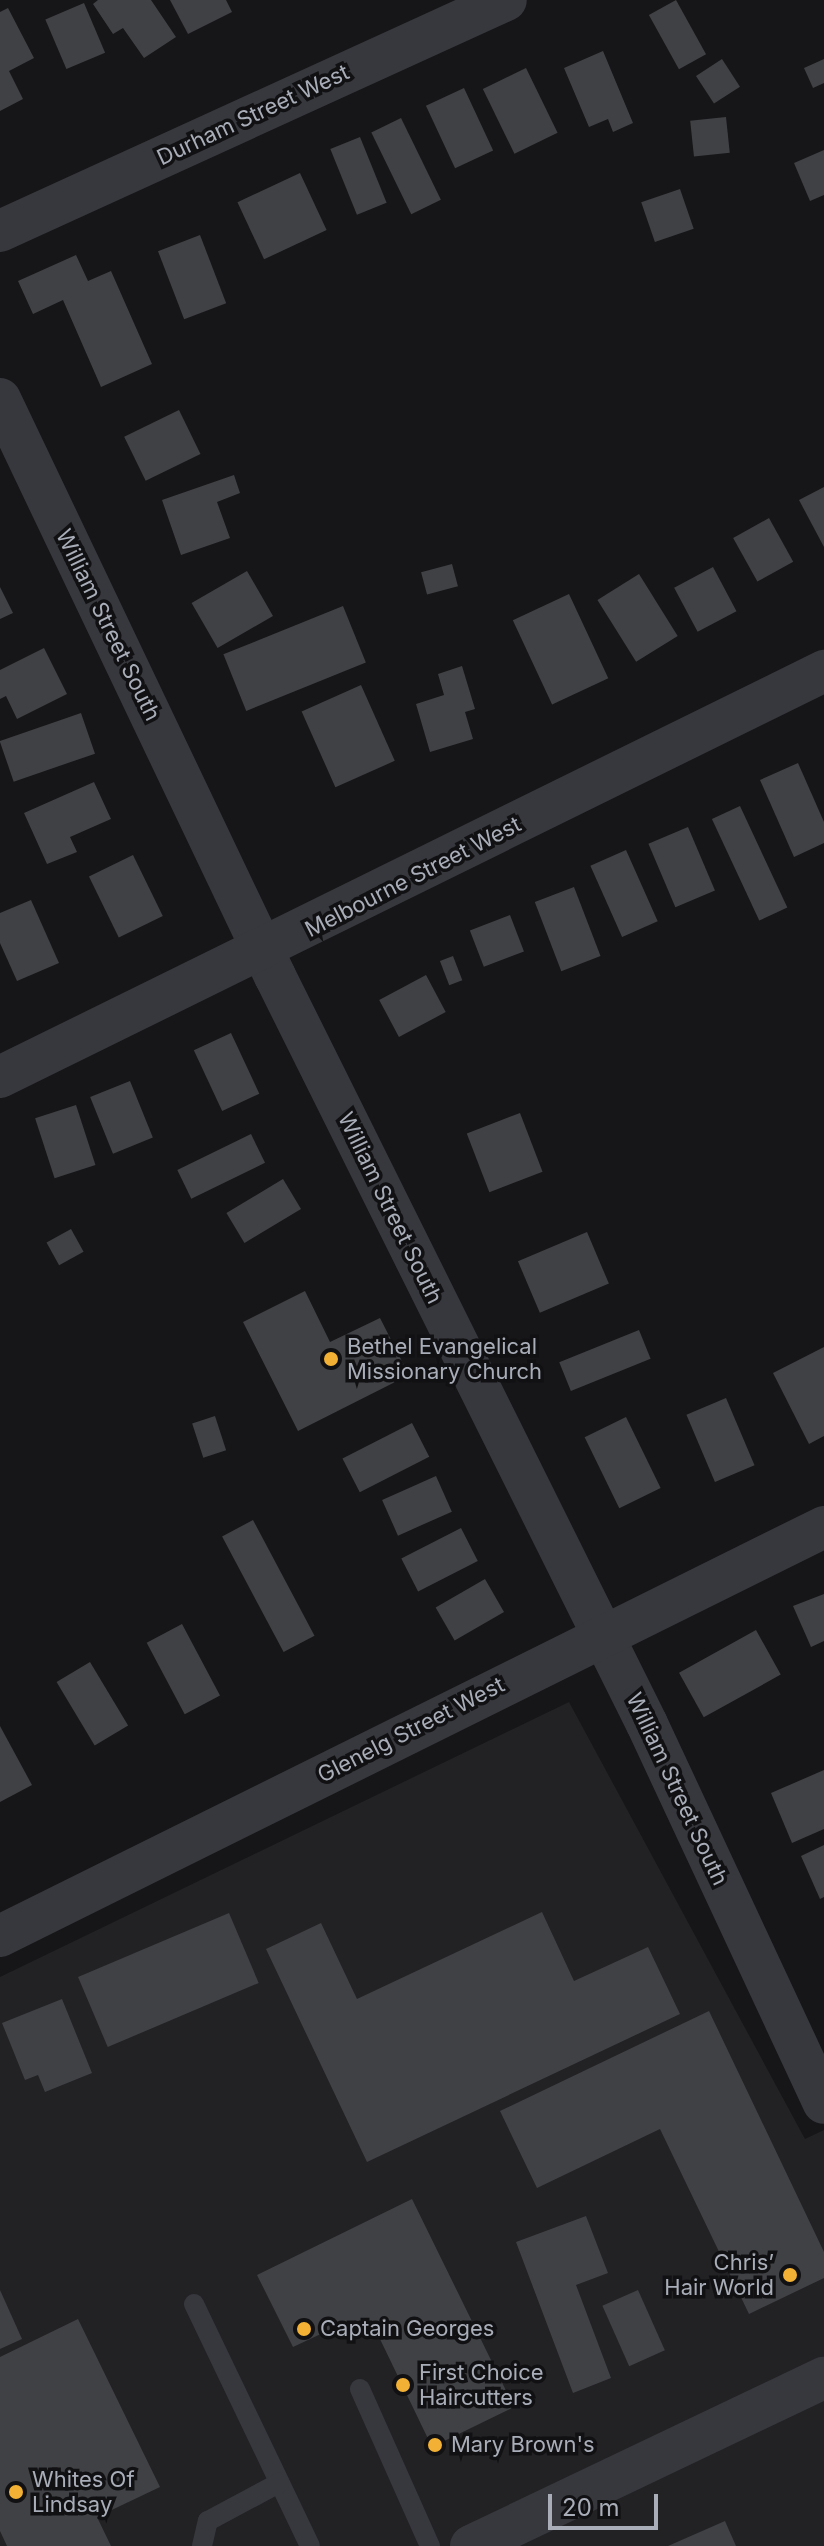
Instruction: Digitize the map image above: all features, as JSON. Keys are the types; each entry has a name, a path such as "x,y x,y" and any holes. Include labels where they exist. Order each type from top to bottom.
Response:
{"street":[{"name":"Durham Street West","path":"0,231 506,0"},
{"name":"William Street South","path":"0,399 263,952 602,1637 824,2103"},
{"name":"Melbourne Street West","path":"0,1077 263,952 824,671"},
{"name":"Glenelg Street West","path":"0,1936 824,1527"},
{"path":"471,2546 538,2531 824,2378"}],"lane":[{"path":"194,2304 310,2546"},
{"path":"360,2389 430,2546"},
{"path":"202,2546 208,2521 279,2483"}],"shaded area":[{"path":"569,1702 805,2139 824,2130 824,2546 0,2546 0,1977"}],"building":[{"path":"98,0 151,0 176,37 144,58 123,28 113,34 93,4"},
{"path":"170,0 226,0 232,12 188,34"},
{"path":"676,0 706,54 679,69 649,15"},
{"path":"84,3 105,53 66,69 45,19"},
{"path":"8,8 34,58 9,71 23,99 0,111 0,12"},
{"path":"603,51 633,123 613,132 608,119 589,127 564,68"},
{"path":"722,59 740,87 714,104 696,76"},
{"path":"824,59 824,83 813,88 804,68"},
{"path":"526,68 558,133 514,154 483,89"},
{"path":"464,88 493,151 455,168 426,106"},
{"path":"726,117 730,153 694,157 690,121"},
{"path":"401,118 441,200 411,214 371,132"},
{"path":"360,137 387,203 357,215 330,149"},
{"path":"824,150 824,195 810,201 794,163"},
{"path":"300,173 327,230 264,259 237,202"},
{"path":"680,189 694,229 655,242 641,202"},
{"path":"200,235 226,303 184,319 158,251"},
{"path":"76,255 88,281 111,271 152,364 101,387 63,300 33,314 18,281"},
{"path":"179,410 200,454 146,481 124,437"},
{"path":"234,475 240,493 217,502 230,538 181,555 162,500"},
{"path":"824,487 824,547 799,500"},
{"path":"769,518 793,562 757,582 733,538"},
{"path":"452,564 458,586 427,594 421,572"},
{"path":"713,567 736,611 698,632 674,588"},
{"path":"247,571 273,616 218,648 192,603"},
{"path":"639,574 678,636 636,662 597,600"},
{"path":"0,587 13,613 0,619"},
{"path":"569,594 608,678 552,704 513,620"},
{"path":"343,606 366,663 246,711 223,654"},
{"path":"44,648 67,694 17,719 6,696 0,699 0,670"},
{"path":"462,666 475,709 465,712 473,739 430,752 416,704 444,695 438,674"},
{"path":"361,685 395,761 335,787 302,711"},
{"path":"81,713 95,754 14,782 0,741"},
{"path":"798,763 824,822 824,843 794,857 760,780"},
{"path":"94,782 111,819 70,837 77,852 47,864 24,813"},
{"path":"740,806 787,908 759,921 712,819"},
{"path":"688,827 715,891 675,907 648,844"},
{"path":"626,850 658,921 622,937 590,866"},
{"path":"133,855 163,916 119,938 89,876"},
{"path":"574,887 601,956 561,971 535,902"},
{"path":"31,900 59,963 17,981 0,943 0,913"},
{"path":"510,915 524,951 484,967 470,930"},
{"path":"453,956 462,980 449,985 440,961"},
{"path":"426,975 446,1012 399,1037 379,1000"},
{"path":"231,1033 259,1094 222,1111 194,1050"},
{"path":"130,1081 153,1138 113,1154 90,1097"},
{"path":"76,1105 95,1165 55,1178 35,1118"},
{"path":"520,1113 543,1172 489,1192 467,1133"},
{"path":"251,1134 265,1163 191,1199 177,1170"},
{"path":"283,1179 301,1209 244,1243 226,1213"},
{"path":"71,1229 84,1252 59,1265 47,1243"},
{"path":"587,1232 609,1284 540,1313 518,1261"},
{"name":"Bethel Evangelical Missionary Church","path":"305,1291 330,1342 380,1318 409,1375 298,1431 243,1322"},
{"path":"639,1330 651,1359 571,1391 559,1362"},
{"path":"824,1347 824,1436 809,1444 773,1373"},
{"path":"726,1398 755,1465 715,1482 686,1415"},
{"path":"215,1416 226,1450 203,1458 192,1423"},
{"path":"626,1417 661,1488 619,1508 585,1437"},
{"path":"412,1423 429,1457 360,1492 343,1458"},
{"path":"436,1476 452,1512 398,1536 382,1500"},
{"path":"253,1520 315,1636 284,1652 222,1536"},
{"path":"461,1528 478,1561 418,1591 401,1558"},
{"path":"485,1579 504,1612 455,1640 436,1608"},
{"path":"824,1594 824,1641 811,1647 793,1606"},
{"path":"182,1624 220,1696 185,1714 147,1643"},
{"path":"756,1630 781,1675 704,1717 679,1673"},
{"path":"90,1662 128,1725 95,1746 57,1682"},
{"path":"0,1726 32,1785 0,1802"},
{"path":"824,1770 824,1829 792,1843 771,1793"},
{"path":"824,1845 824,1897 820,1899 801,1856"},
{"path":"542,1912 574,1981 648,1947 680,2014 367,2162 266,1949 321,1923 357,1999"},
{"path":"229,1913 259,1983 108,2047 78,1977"},
{"path":"62,1999 92,2073 45,2092 38,2075 25,2080 2,2023"},
{"path":"709,2011 824,2252 824,2278 749,2314 660,2129 537,2188 500,2111"},
{"path":"412,2199 514,2407 432,2447 379,2337 340,2325 293,2347 257,2275"},
{"path":"586,2216 608,2273 576,2285 611,2378 573,2393 516,2242"},
{"path":"0,2290 22,2339 0,2349"},
{"path":"638,2290 665,2350 629,2366 602,2306"},
{"path":"78,2319 160,2487 97,2517 111,2546 7,2546 0,2531 0,2357"},
{"path":"725,2521 736,2546 668,2546"}],"place":[{"name":"Bethel Evangelical Missionary Church","path":"331,1359"},
{"name":"Chris’ Hair World","path":"790,2275"},
{"name":"Captain Georges","path":"304,2329"},
{"name":"First Choice Haircutters","path":"403,2385"},
{"name":"Mary Brown's","path":"435,2445"},
{"name":"Whites Of Lindsay","path":"16,2492"}]}
